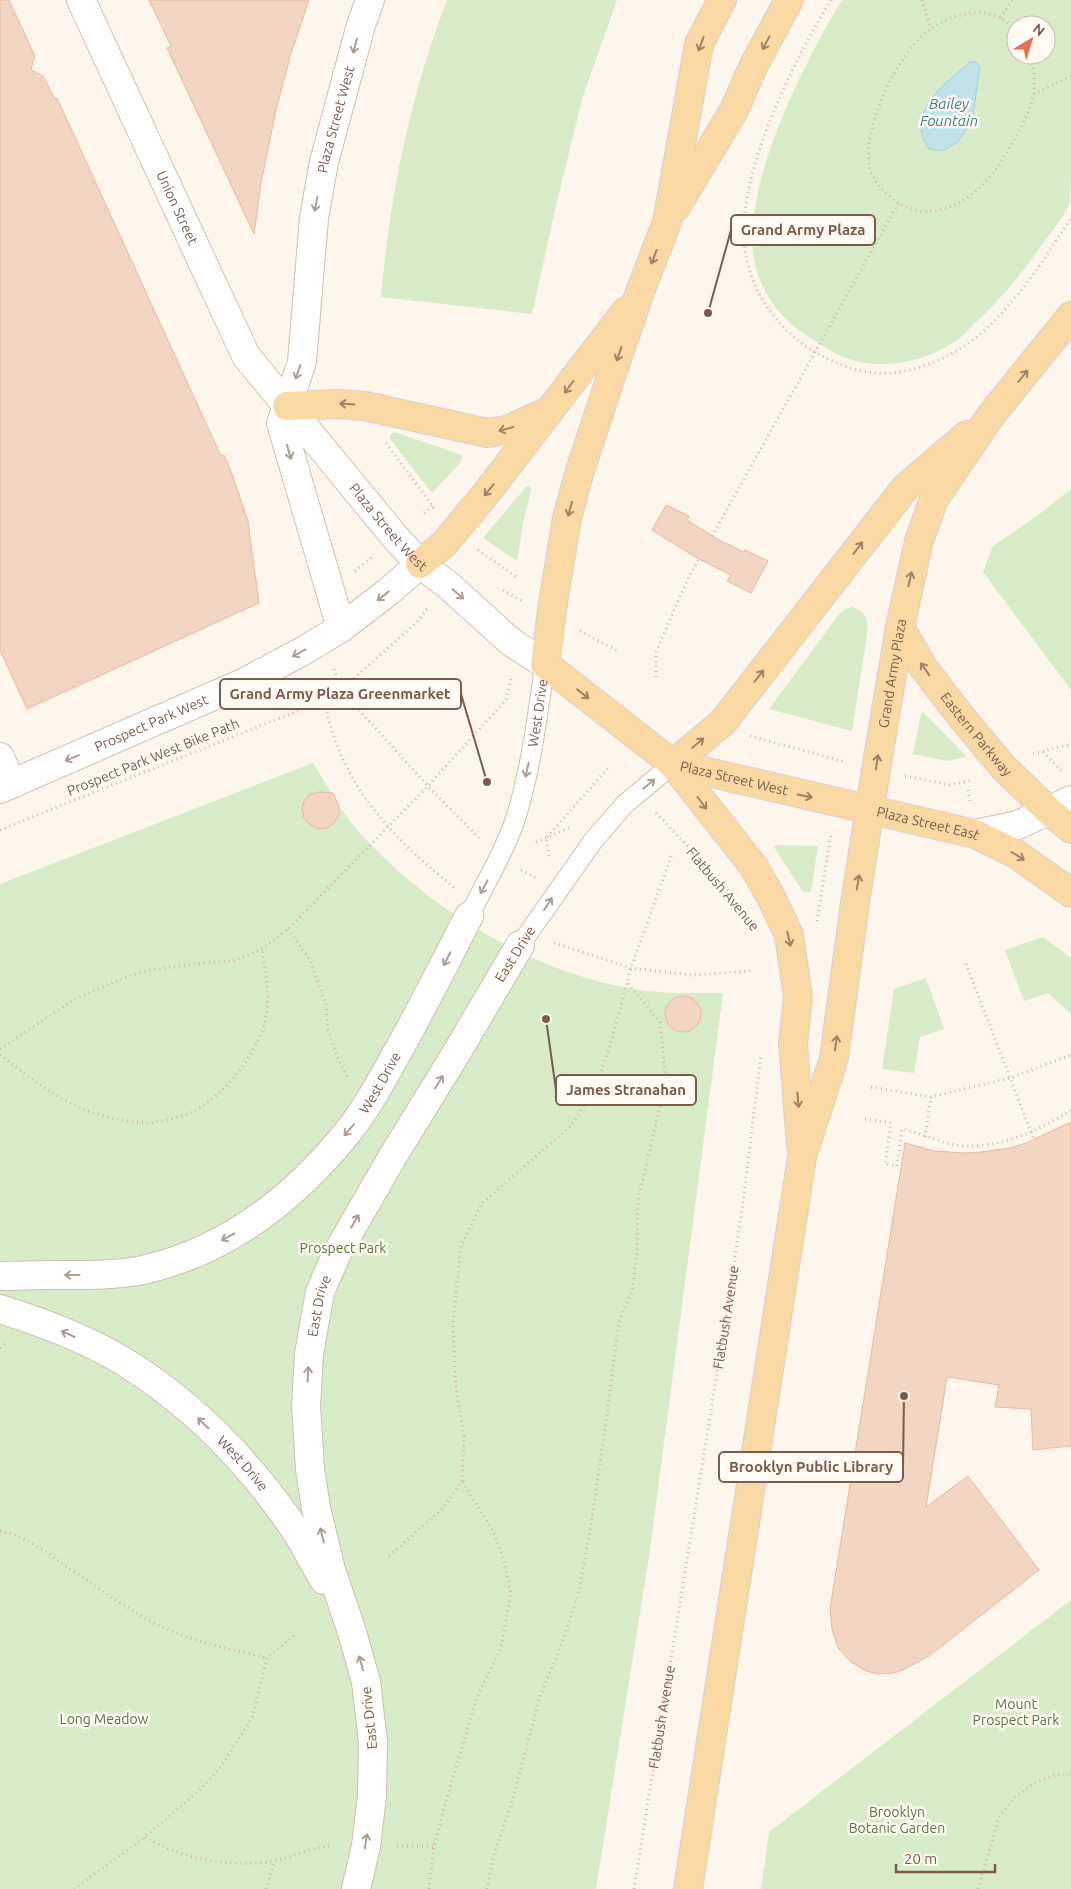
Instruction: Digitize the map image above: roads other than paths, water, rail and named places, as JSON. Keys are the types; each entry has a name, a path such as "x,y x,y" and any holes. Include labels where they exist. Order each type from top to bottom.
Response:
{"main road":[{"path":"667,222 700,44 722,0"},
{"path":"545,664 567,518 579,474 640,292 667,222 734,110 753,67 789,0"},
{"path":"420,564 444,544 488,491 640,292"},
{"name":"Grand Army Plaza","path":"869,810 900,627 919,541 934,499 992,414 1071,316"},
{"path":"287,406 338,404 365,406 487,434 507,430 551,410"},
{"path":"802,1156 793,1044 798,997 790,935 754,868 673,764 723,722 905,488 992,414"},
{"name":"Eastern Parkway","path":"900,627 923,667 1004,768 1062,796 1071,830"},
{"name":"Plaza Street West","path":"545,664 673,764 869,810"},
{"path":"688,1889 802,1156 834,1058 869,810"},
{"name":"Plaza Street East","path":"869,810 975,834"},
{"path":"975,834 1016,854 1071,893"}],"street":[{"name":"Union Street","path":"81,0 246,356 287,406"},
{"name":"Plaza Street West","path":"370,0 361,25 324,162 314,218 302,362 287,406 395,537 420,564 449,586 511,642 545,664"},
{"path":"287,406 281,423 341,628"},
{"name":"Prospect Park West","path":"6,786 245,682 303,651 341,628 388,592 420,564"},
{"path":"0,757 6,786"},
{"name":"Plaza Street East","path":"975,834 1018,825 1062,796"},
{"name":"West Drive","path":"0,1276 112,1275 144,1270 174,1261 230,1236 260,1218 293,1192 354,1125 370,1101 414,1022 465,904"},
{"name":"East Drive","path":"356,1889 366,1846 372,1796 373,1742 366,1682 352,1632 331,1570 316,1508 310,1469 306,1406 309,1354 320,1292 346,1237 533,943"},
{"name":"West Drive","path":"0,1309 52,1327 89,1343 122,1361 158,1385 199,1418 242,1460 271,1496 298,1535 352,1632"}],"lane":[{"name":"West Drive","path":"465,904 500,858 514,822 528,766 545,664"},
{"name":"East Drive","path":"533,943 557,890 593,841 625,804 673,764"}],"water":[{"name":"Bailey Fountain","path":"970,62 976,62 980,67 972,121 957,143 942,151 929,149 922,136 921,123 924,111 930,100 939,90"}],"place":[{"name":"Grand Army Plaza","path":"708,313"},
{"name":"Grand Army Plaza Greenmarket","path":"487,782"},
{"name":"James Stranahan","path":"546,1019"},
{"name":"Brooklyn Public Library","path":"904,1396"}],"park label":[{"name":"Prospect Park","path":"343,1248"},
{"name":"Mount Prospect Park","path":"1016,1712"},
{"name":"Long Meadow","path":"104,1719"},
{"name":"Brooklyn Botanic Garden","path":"897,1820"}]}
